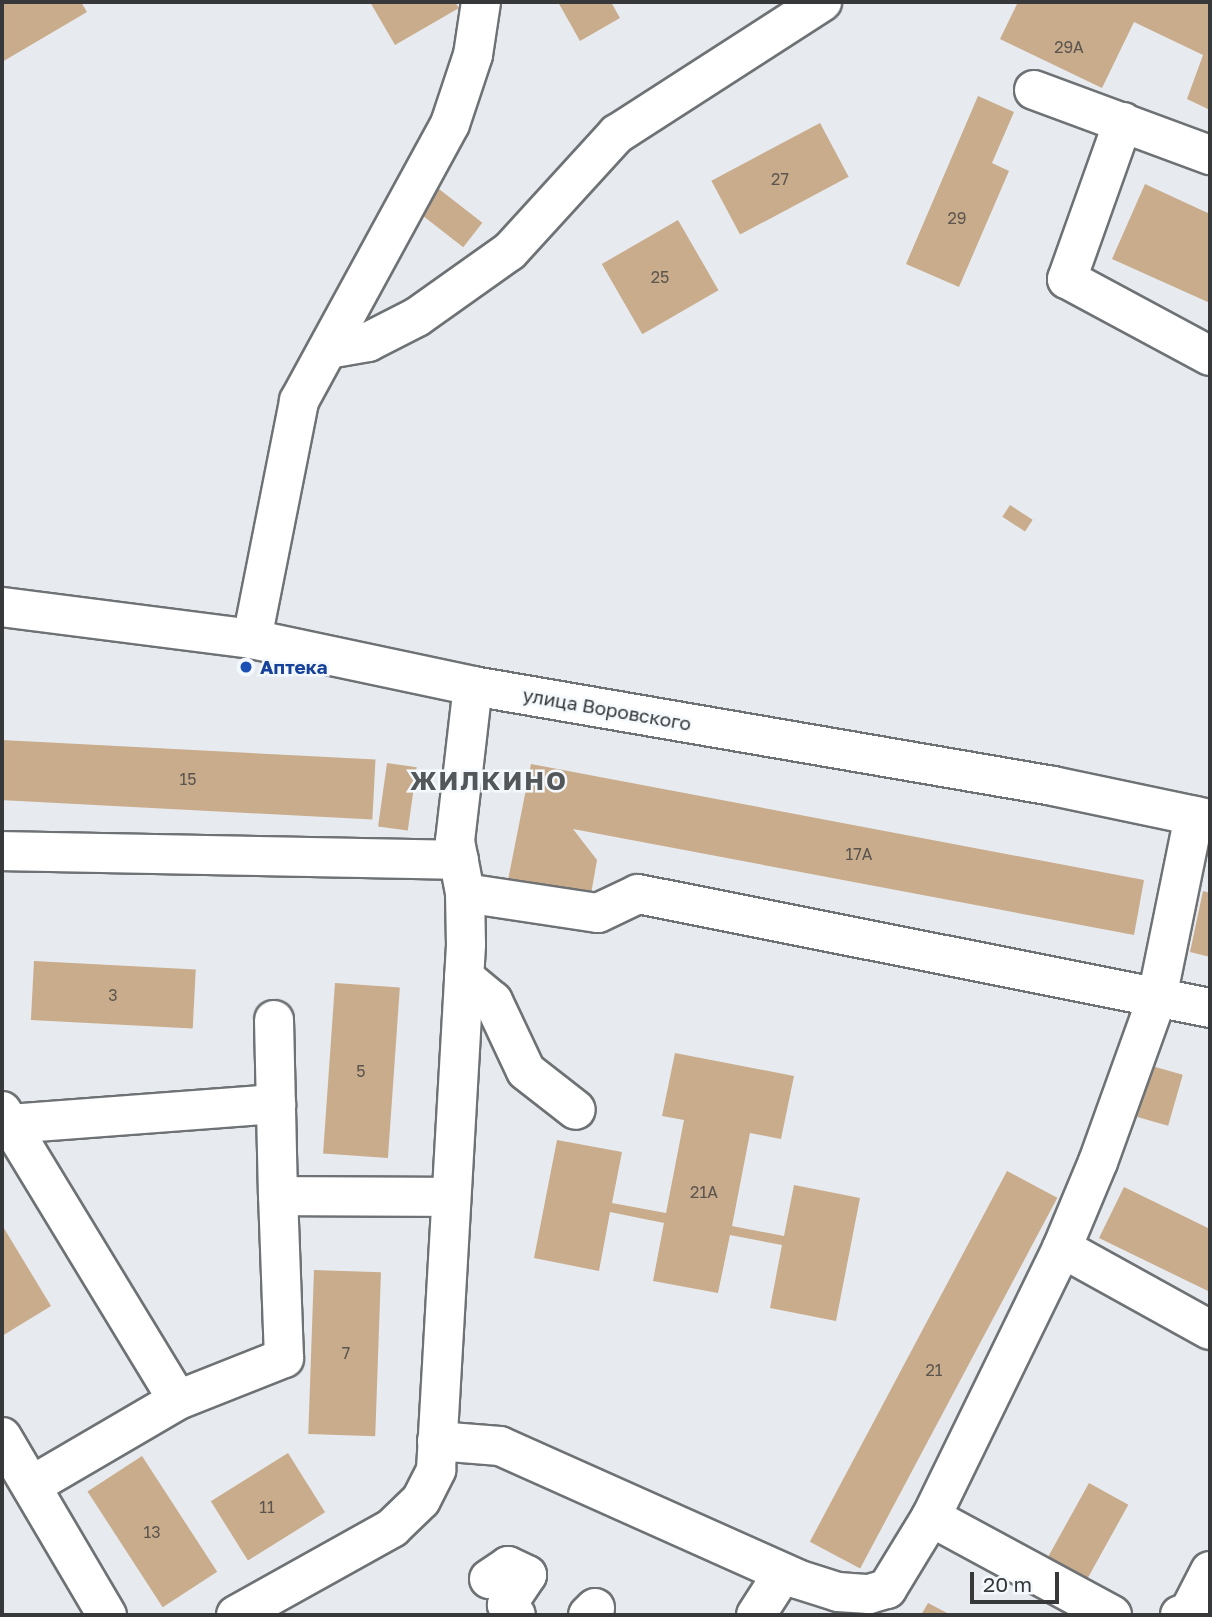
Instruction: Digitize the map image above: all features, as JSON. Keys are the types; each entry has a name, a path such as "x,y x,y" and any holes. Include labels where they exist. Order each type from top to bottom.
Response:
{"street":[{"path":"252,639 299,401 450,124 473,55 481,2"},
{"path":"327,349 368,342 417,317 510,251 618,134 822,2"},
{"path":"1034,90 1210,155"},
{"path":"1123,122 1067,279 1210,356"},
{"name":"улица Воровского","path":"2,607 252,639 473,685 1053,786 1202,818"},
{"path":"236,1615 393,1528 421,1500 436,1470 464,977 462,876 455,841 473,685"},
{"path":"437,1441 500,1446 783,1573 817,1602 887,1589 931,1517 1062,1248 1157,998 1202,818"},
{"path":"2,851 462,876 598,913 638,894 1210,1008"},
{"path":"464,977 493,1001 526,1071 576,1110"},
{"path":"31,1486 178,1399 284,1358 274,1020"},
{"path":"178,1399 6,1118 276,1104"},
{"path":"278,1196 451,1197"},
{"path":"1062,1248 1210,1330"},
{"path":"2,1437 107,1615"},
{"path":"931,1517 1112,1615"},
{"path":"489,1579 508,1566 527,1575 507,1605 516,1615"},
{"path":"1180,1615 1189,1612 1210,1571"},
{"path":"756,1615 783,1573"}],"building":[{"path":"2,2 81,2 87,12 2,62"},
{"path":"370,2 455,2 459,8 395,45"},
{"path":"558,2 611,2 620,18 580,41"},
{"path":"1018,2 1210,2 1210,110 1187,99 1203,55 1134,22 1102,88 1000,39"},
{"path":"978,96 1014,112 992,163 1009,171 959,287 906,264"},
{"path":"820,123 849,177 740,235 711,181"},
{"path":"1145,184 1210,214 1210,303 1112,259"},
{"path":"439,189 482,223 463,247 420,213"},
{"path":"678,220 718,290 642,334 602,264"},
{"path":"1010,505 1033,520 1025,531 1002,517"},
{"path":"2,740 375,760 372,819 2,800"},
{"path":"387,763 417,767 408,831 378,826"},
{"path":"531,764 1144,880 1134,935 573,829 597,860 590,900 507,885"},
{"path":"1203,891 1210,893 1210,957 1190,952"},
{"path":"34,961 196,969 193,1028 31,1020"},
{"path":"335,983 400,988 388,1158 323,1154"},
{"path":"675,1053 794,1076 781,1139 750,1133 732,1226 784,1236 794,1185 860,1198 836,1321 770,1308 782,1245 730,1235 718,1293 653,1281 664,1223 610,1212 599,1271 534,1258 557,1140 622,1152 612,1203 666,1213 684,1120 662,1116"},
{"path":"1152,1066 1183,1075 1168,1126 1137,1117"},
{"path":"1007,1171 1057,1198 860,1569 810,1542"},
{"path":"1124,1187 1210,1229 1210,1292 1099,1238"},
{"path":"2,1225 51,1306 2,1336"},
{"path":"314,1270 381,1272 375,1436 308,1434"},
{"path":"288,1453 325,1512 248,1561 211,1501"},
{"path":"142,1456 217,1572 163,1607 87,1491"},
{"path":"1089,1483 1128,1505 1087,1580 1047,1558"},
{"path":"928,1603 951,1615 921,1615"}],"place":[{"name":"Аптека","path":"246,667"}],"district":[{"name":"ЖИЛКИНО","path":"489,781"}]}
